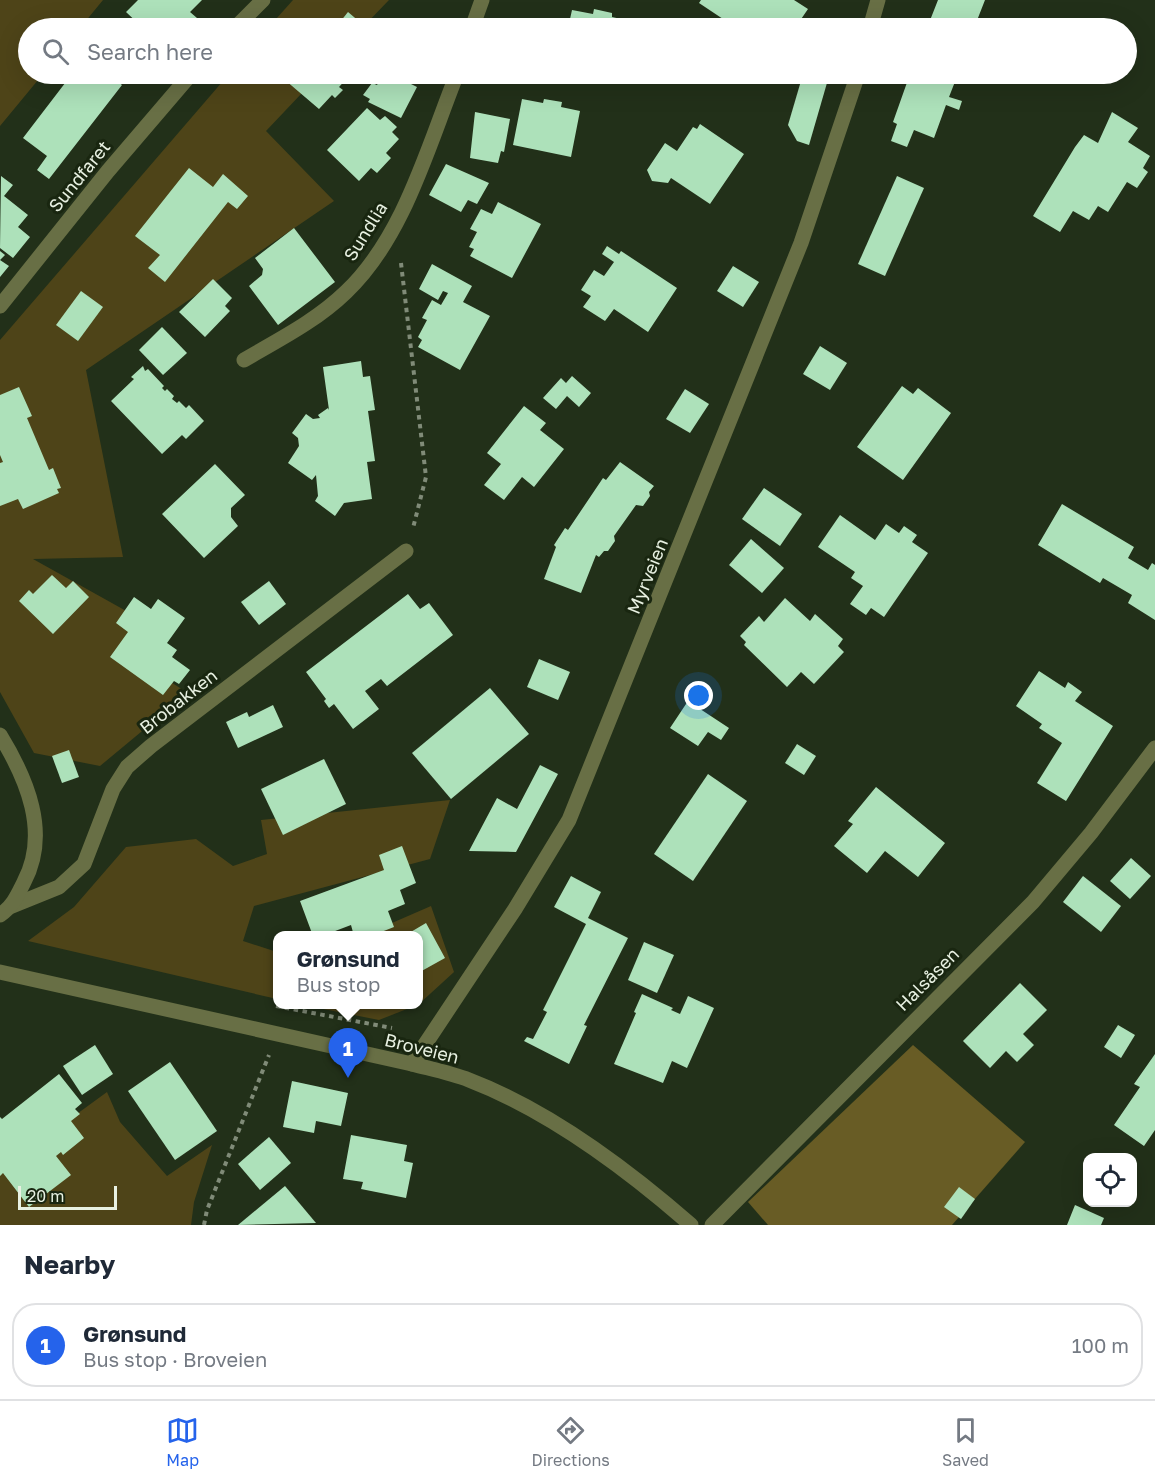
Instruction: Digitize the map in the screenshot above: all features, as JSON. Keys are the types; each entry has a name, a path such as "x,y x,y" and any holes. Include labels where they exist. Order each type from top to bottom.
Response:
{"street":[{"path":"245,18 263,0"},
{"path":"476,18 482,0"},
{"path":"873,18 878,0"},
{"name":"Sundfaret","path":"0,306 108,171 182,84"},
{"name":"Sundlia","path":"244,360 310,322 347,291 376,257 396,224 453,84"},
{"name":"Myrveien","path":"412,1064 515,909 568,820 801,243 855,84"},
{"name":"Brobakken","path":"6,910 59,887 84,864 113,789 127,767 151,746 406,551"},
{"path":"0,735 31,795 37,842 32,867 6,910"},
{"name":"Halsåsen","path":"712,1225 1033,902 1091,833 1155,748"},
{"name":"Broveien","path":"0,972 412,1064 467,1079 506,1096 603,1155 652,1190 692,1225"}],"path":[{"path":"396,224 426,477 406,551"},
{"path":"204,1225 207,1210 276,1034"}],"shaded area":[{"path":"0,0 103,0 88,18 18,18 18,84 35,84 0,126"},
{"path":"293,0 389,0 372,18 277,18"},
{"path":"220,84 311,84 266,131 334,201 86,370 123,557 33,559 128,612 150,669 188,693 100,766 34,753 0,692 0,340"},
{"path":"450,800 430,859 254,906 243,941 273,951 273,998 28,941 74,907 126,847 196,839 233,866 267,854 261,820"},
{"path":"431,906 454,972 423,1000 423,931 374,931"},
{"path":"323,1009 407,1009 379,1020"},
{"path":"913,1045 1025,1142 952,1225 768,1225 748,1202"},
{"path":"107,1092 120,1122 167,1176 212,1145 194,1202 191,1225 0,1225 0,1170"}],"building":[{"path":"138,0 202,0 190,12 197,18 132,18 126,12"},
{"path":"701,0 794,0 808,9 802,18 722,18 699,3"},
{"path":"938,0 985,0 978,18 931,18"},
{"path":"594,9 612,13 612,17 616,18 570,18 572,10 593,14"},
{"path":"348,12 355,18 343,18"},
{"path":"64,84 122,85 49,179 37,170 47,156 23,138"},
{"path":"290,84 342,84 339,87 343,90 335,98 332,95 319,109"},
{"path":"371,84 411,84 417,87 401,118 368,102 370,99 363,95"},
{"path":"800,84 827,84 809,145 797,141 788,125"},
{"path":"906,84 954,84 949,97 962,101 959,110 946,105 934,138 914,130 907,147 891,141 897,124 893,122"},
{"path":"522,99 543,103 544,99 562,102 561,107 580,111 571,157 513,145"},
{"path":"367,108 380,120 385,116 397,127 392,132 399,139 386,153 391,158 377,173 371,168 359,181 327,150"},
{"path":"475,112 510,119 504,152 501,151 498,163 470,158"},
{"path":"1112,112 1138,128 1128,142 1150,156 1143,168 1148,172 1137,188 1127,182 1108,212 1098,206 1089,220 1073,211 1060,232 1033,216 1084,135 1098,143"},
{"path":"700,124 744,154 710,204 671,178 668,183 652,181 647,170 665,143 677,151 693,127 697,129"},
{"path":"446,164 489,183 477,204 468,200 461,212 429,195"},
{"path":"189,168 213,187 223,174 248,196 237,209 228,202 165,282 148,268 160,255 135,236"},
{"path":"1,176 13,185 4,196 28,215 18,227 30,237 13,258 0,248"},
{"path":"897,176 924,188 885,276 858,264"},
{"path":"498,202 541,224 512,278 470,256 474,249 469,247 477,232 470,229 481,209 492,214"},
{"path":"294,228 335,282 278,325 249,286 262,275 263,269 255,258"},
{"path":"607,246 619,254 621,251 677,288 648,332 614,309 605,321 583,307 591,296 581,290 594,270 604,276 614,262 602,254"},
{"path":"0,260 9,266 0,277"},
{"path":"432,264 472,286 463,302 490,316 460,370 418,347 422,340 418,337 427,320 422,318 432,300 441,305 448,293 443,291 438,300 419,289"},
{"path":"733,266 759,282 743,307 717,291"},
{"path":"213,279 232,298 225,306 230,311 205,337 179,312"},
{"path":"81,291 103,307 78,341 56,325"},
{"path":"162,327 187,353 163,375 139,350"},
{"path":"820,346 847,363 830,390 803,374"},
{"path":"361,361 363,377 370,376 375,410 368,411 375,461 367,462 372,499 344,503 335,516 315,501 318,496 316,475 312,480 288,463 299,446 298,438 292,433 306,414 313,419 320,418 318,415 328,408 329,410 323,367"},
{"path":"143,366 145,371 148,369 164,386 162,388 165,391 167,389 174,396 172,399 177,403 179,401 186,408 189,405 204,421 186,439 182,435 162,454 111,401 134,379 131,377"},
{"path":"572,376 591,393 579,407 567,396 556,409 543,398 561,378 566,383"},
{"path":"902,386 913,394 918,388 951,413 903,480 857,447"},
{"path":"19,387 32,416 27,418 49,470 53,468 61,488 57,489 59,493 23,509 18,499 0,506 0,463 3,462 0,455 0,395"},
{"path":"685,389 709,404 690,433 666,419"},
{"path":"524,406 546,423 540,430 564,449 534,487 522,477 504,500 484,485 501,464 487,453"},
{"path":"620,462 654,486 649,492 650,496 643,506 636,505 614,536 615,541 608,551 604,551 599,557 596,555 581,593 544,579 556,547 554,545 565,528 568,530 603,478 606,480"},
{"path":"215,464 245,495 231,508 231,517 238,526 204,558 162,514"},
{"path":"764,488 802,514 780,546 742,519"},
{"path":"1062,504 1134,547 1128,558 1148,570 1152,563 1155,565 1155,620 1128,603 1132,595 1103,578 1100,583 1038,545"},
{"path":"840,515 875,540 886,524 899,533 904,526 917,535 912,542 928,553 884,617 871,608 866,615 850,604 863,586 851,578 855,572 818,547"},
{"path":"751,539 784,568 762,593 729,565"},
{"path":"52,575 66,588 73,581 89,597 53,634 19,601 29,590 33,594"},
{"path":"269,581 286,604 259,625 241,602"},
{"path":"408,594 420,609 429,603 453,635 387,686 381,679 365,691 379,709 353,729 334,704 329,708 324,701 326,699 306,672"},
{"path":"134,597 151,609 158,599 185,618 167,643 177,650 172,657 190,670 179,684 174,681 163,695 110,657 128,632 116,623"},
{"path":"785,598 810,621 815,614 843,639 838,646 844,652 814,684 801,672 787,687 744,645 746,642 740,636 759,616 764,622"},
{"path":"539,659 570,672 558,700 527,687"},
{"path":"1039,671 1065,688 1068,682 1082,692 1075,701 1113,726 1066,801 1037,783 1062,743 1039,728 1042,724 1016,706"},
{"path":"490,688 529,734 451,799 412,753"},
{"path":"688,701 729,728 721,740 708,732 698,746 670,728"},
{"path":"273,705 283,727 238,748 226,722 247,712 249,717"},
{"path":"797,744 816,756 804,775 785,763"},
{"path":"69,750 79,777 62,783 52,756"},
{"path":"324,759 346,804 283,835 261,789"},
{"path":"540,765 558,774 516,852 469,851 497,798 517,809"},
{"path":"708,774 747,801 693,881 654,854"},
{"path":"876,787 945,843 918,877 885,851 867,873 834,846 853,824 848,821"},
{"path":"402,846 416,883 400,890 405,904 388,911 394,927 384,931 353,931 351,925 335,931 311,931 300,901 384,870 379,855"},
{"path":"1131,858 1151,876 1130,899 1110,881"},
{"path":"571,876 601,892 588,918 628,938 584,1025 587,1026 569,1064 524,1041 527,1037 533,1039 547,1012 543,1010 586,924 554,907"},
{"path":"1083,876 1121,906 1101,932 1063,902"},
{"path":"426,923 445,958 423,970 423,931 412,931"},
{"path":"644,942 674,955 657,993 628,980"},
{"path":"1020,983 1047,1010 1023,1034 1034,1045 1017,1062 1006,1051 990,1068 963,1041"},
{"path":"642,994 673,1008 671,1010 680,1014 688,996 714,1008 687,1068 672,1061 663,1083 614,1064"},
{"path":"1118,1025 1135,1035 1121,1058 1104,1047"},
{"path":"95,1045 113,1074 82,1095 63,1066"},
{"path":"1155,1054 1155,1130 1144,1146 1114,1125 1140,1087 1134,1084"},
{"path":"170,1062 217,1131 175,1160 128,1091"},
{"path":"59,1074 82,1103 75,1109 80,1114 71,1121 84,1138 63,1155 61,1152 56,1156 71,1175 29,1207 3,1173 0,1176 0,1117 2,1119"},
{"path":"292,1081 348,1093 341,1126 316,1121 314,1133 283,1127"},
{"path":"351,1135 407,1145 404,1161 413,1163 406,1198 361,1189 363,1182 343,1179"},
{"path":"269,1137 291,1163 260,1190 238,1164"},
{"path":"285,1186 316,1223 238,1225"},
{"path":"959,1187 975,1199 961,1219 944,1207"},
{"path":"1075,1205 1104,1218 1101,1225 1067,1225"}],"place":[{"name":"Grønsund","path":"348,1078"}]}
